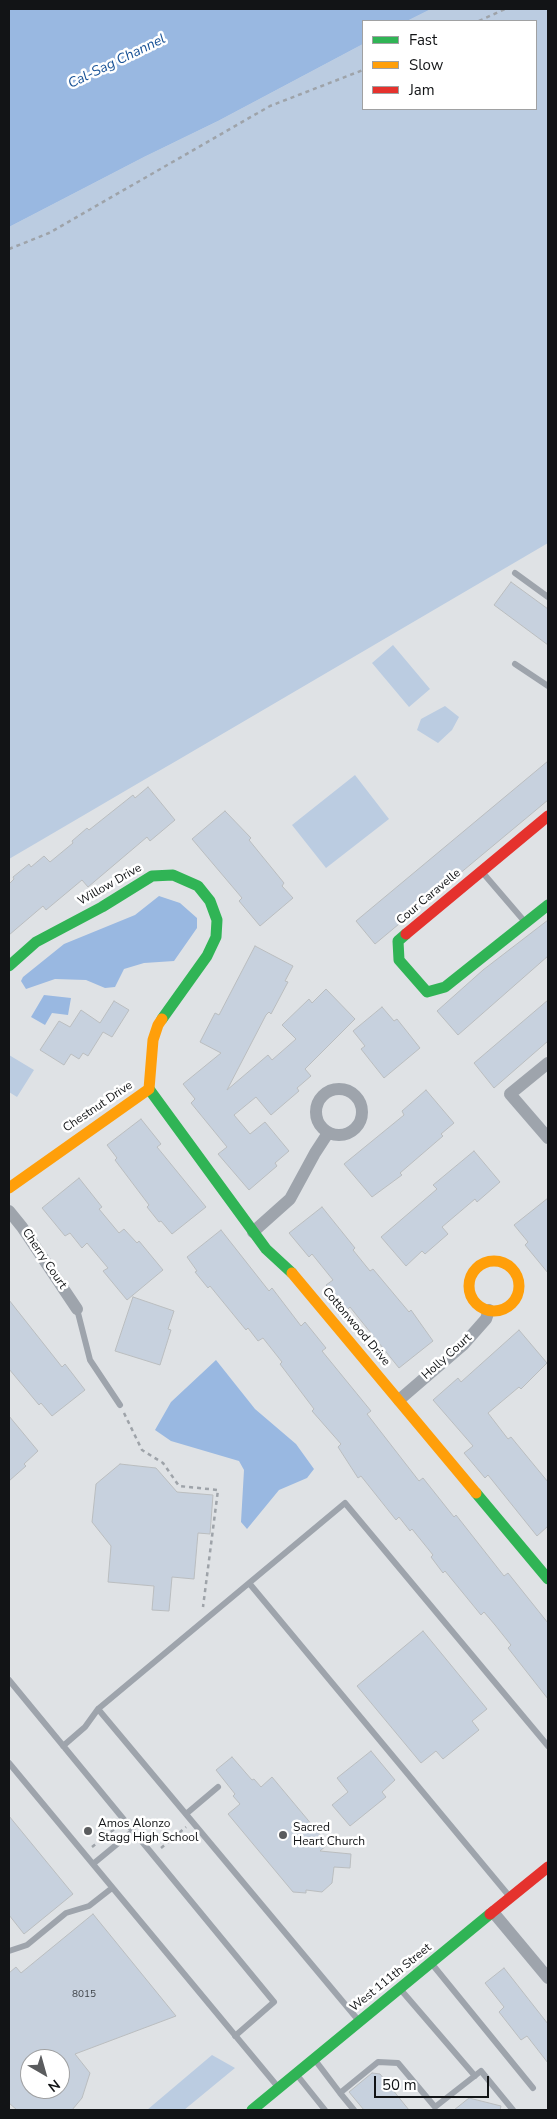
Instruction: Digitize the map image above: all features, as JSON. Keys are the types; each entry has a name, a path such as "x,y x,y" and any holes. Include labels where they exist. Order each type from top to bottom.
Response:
{"street":[{"name":"Cour Caravelle","path":"548,816 398,941 400,960 426,992 445,988 548,905"},
{"name":"Willow Drive","path":"9,966 36,942 102,907 152,876 173,875 198,886 210,902 216,920"},
{"name":"Chestnut Drive","path":"9,1188 149,1089 152,1040 158,1026 206,956 216,937 216,920"},
{"path":"548,1063 510,1094 548,1138"},
{"name":"Cottonwood Drive","path":"149,1089 266,1249 287,1267 546,1572"},
{"path":"253,1232 290,1199 328,1133"},
{"name":"Cherry Court","path":"9,1211 22,1227 77,1309"},
{"path":"495,1260 510,1266 516,1273 519,1289 516,1297 505,1308 489,1310 475,1302 470,1295 470,1278 479,1265 495,1260"},
{"name":"Holly Court","path":"399,1400 464,1346 486,1319 489,1310"},
{"name":"West 111th Street","path":"257,2109 279,2088 548,1867"},
{"path":"493,1912 548,1978"}],"lane":[{"path":"515,573 548,597"},
{"path":"515,664 548,686"},
{"path":"482,871 526,923"},
{"path":"77,1309 90,1360 120,1404"},
{"path":"63,1746 85,1727 98,1709 345,1503 548,1746"},
{"path":"249,1583 511,1898"},
{"path":"9,1680 274,2002 235,2036"},
{"path":"98,1709 360,2022"},
{"path":"9,1763 279,2088"},
{"path":"186,1814 218,1787"},
{"path":"92,1864 133,1831"},
{"path":"9,1951 27,1945 66,1913 89,1906 112,1888"},
{"path":"431,1963 533,2088"},
{"path":"400,1989 475,2076"},
{"path":"314,2059 354,2110"},
{"path":"340,2093 378,2062 398,2063 435,2107 481,2071 513,2110"},
{"path":"296,2074 325,2110"}],"path":[{"path":"481,20 505,9"},
{"path":"9,249 49,233 270,106 362,70"},
{"path":"120,1404 142,1450 162,1464 179,1486 218,1490 203,1607"}],"shaded area":[{"path":"431,9 548,9 548,543 9,859 9,227 218,121 362,45 362,110 537,110 537,20 409,20"},
{"path":"393,645 430,689 409,707 372,663"},
{"path":"445,706 459,717 452,730 438,743 417,730 421,719"},
{"path":"355,775 389,819 326,868 292,825"},
{"path":"9,1055 34,1070 17,1097 9,1092"},
{"path":"212,2055 235,2068 184,2110 147,2110"}],"water":[{"name":"Cal-Sag Channel","path":"9,9 431,9 409,20 362,20 362,45 218,121 9,227"},
{"path":"159,896 180,903 197,918 197,928 174,961 144,963 124,969 115,987 105,988 86,980 55,979 26,989 21,981 23,977 64,944 135,915"},
{"path":"44,995 71,998 68,1015 52,1013 45,1025 31,1017"},
{"path":"216,1360 255,1409 296,1444 314,1469 307,1478 279,1490 247,1529 241,1522 244,1470 239,1461 171,1441 155,1430 171,1402"}],"building":[{"path":"511,582 548,609 548,645 494,605"},
{"path":"548,761 548,800 375,944 356,921"},
{"path":"148,787 175,820 150,841 147,837 88,887 82,880 46,910 43,906 9,935 9,884 14,879 13,877 29,864 31,867 44,856 50,862 73,843 72,841 87,828 89,830 133,795 135,798"},
{"path":"225,811 251,838 249,840 284,883 282,886 293,898 260,926 239,901 242,898 192,839"},
{"path":"548,920 548,956 458,1035 437,1011 483,970"},
{"path":"255,946 293,966 285,981 288,982 271,1014 269,1012 266,1015 227,1090 268,1055 272,1060 296,1039 282,1025 309,999 312,1003 326,989 355,1019 305,1069 311,1076 297,1088 299,1091 271,1115 256,1097 234,1115 250,1134 265,1122 289,1151 275,1163 277,1166 249,1190 218,1154 227,1147 191,1103 195,1099 183,1084 221,1053 200,1042 215,1013 219,1015"},
{"path":"548,1000 548,1041 494,1088 474,1063"},
{"path":"114,1001 129,1010 112,1037 103,1032 88,1056 83,1053 79,1059 71,1054 64,1065 40,1050 59,1021 70,1027 81,1010 100,1023"},
{"path":"382,1007 394,1021 397,1019 420,1048 384,1078 361,1049 365,1046 353,1031"},
{"path":"426,1090 454,1123 441,1134 443,1136 400,1173 402,1175 372,1197 344,1164 404,1115 402,1111"},
{"path":"141,1119 161,1144 157,1147 206,1207 172,1234 147,1207 149,1205 115,1160 117,1158 107,1145"},
{"path":"474,1151 500,1182 477,1202 475,1199 442,1227 448,1234 425,1254 422,1251 406,1266 381,1237 437,1189 433,1185"},
{"path":"79,1178 102,1207 99,1209 119,1233 124,1229 137,1243 139,1241 163,1270 127,1300 103,1271 108,1268 87,1243 82,1248 70,1233 65,1236 42,1208"},
{"path":"548,1198 548,1273 525,1245 528,1242 514,1225"},
{"path":"322,1207 355,1248 353,1250 370,1271 373,1269 409,1312 411,1310 433,1341 399,1368 350,1307 347,1310 326,1285 333,1280 312,1254 309,1257 289,1233"},
{"path":"221,1230 269,1291 272,1288 301,1326 305,1322 326,1348 322,1351 371,1411 367,1414 419,1481 423,1478 454,1517 456,1515 504,1576 508,1573 548,1623 548,1699 508,1648 511,1645 484,1612 481,1615 445,1571 443,1573 431,1557 433,1555 412,1529 410,1531 399,1517 396,1520 361,1476 358,1478 338,1447 341,1444 312,1411 314,1409 263,1338 258,1341 248,1328 246,1330 210,1286 208,1288 195,1272 197,1271 187,1257"},
{"path":"133,1297 174,1311 168,1329 171,1330 160,1365 115,1351"},
{"path":"9,1300 62,1367 65,1364 85,1390 52,1416 41,1403 39,1405 9,1369"},
{"path":"519,1330 547,1363 521,1389 519,1387 488,1413 508,1439 511,1437 548,1482 548,1526 537,1536 488,1475 485,1478 464,1453 473,1446 433,1400 458,1378 461,1382"},
{"path":"9,1416 38,1451 24,1464 26,1466 9,1481"},
{"path":"120,1464 156,1468 177,1492 213,1495 210,1534 198,1533 194,1579 172,1577 169,1611 152,1610 154,1586 108,1582 111,1546 92,1522 96,1484"},
{"path":"423,1631 487,1709 472,1721 479,1730 443,1759 436,1751 421,1763 357,1686"},
{"path":"371,1751 395,1780 382,1792 386,1797 350,1826 332,1805 348,1792 337,1778"},
{"name":"Sacred Heart Church","path":"232,1757 252,1780 254,1779 261,1787 272,1777 328,1844 320,1851 351,1854 350,1868 334,1867 332,1883 322,1892 306,1890 306,1893 293,1892 228,1814 240,1804 233,1796 235,1794 216,1770"},
{"path":"9,1816 73,1894 24,1934 9,1915"},
{"path":"93,1914 176,2016 75,2054 90,2073 82,2098 72,2110 17,2110 9,2103 9,1973 16,1967 21,1973"},
{"path":"504,1968 548,2024 548,2063 527,2036 521,2040 499,2012 504,2007 485,1983"},
{"path":"372,2073 380,2074 409,2110 364,2110 349,2092"},
{"path":"469,2098 501,2106 500,2110 454,2110"}],"traffic: fast":[{"path":"9,966 36,942 102,907 152,876 173,875 198,886 210,901 217,920 216,937 207,956 162,1019"},
{"path":"406,934 398,941 399,960 427,992 445,987 548,905"},
{"path":"149,1089 266,1249 292,1273"},
{"path":"476,1493 548,1579"},
{"path":"252,2110 490,1914"}],"traffic: slow":[{"path":"9,1188 149,1089 153,1040 162,1019"},
{"path":"494,1261 504,1263 512,1268 517,1276 519,1286 517,1296 512,1304 504,1309 494,1311 484,1309 476,1304 471,1296 469,1286 471,1276 476,1268 484,1263 494,1261"},
{"path":"292,1273 476,1493"}],"traffic: jam":[{"path":"406,934 548,816"},
{"path":"490,1914 548,1867"}],"place":[{"name":"Amos Alonzo Stagg High School","path":"88,1831"},
{"name":"Sacred Heart Church","path":"283,1835"}]}
